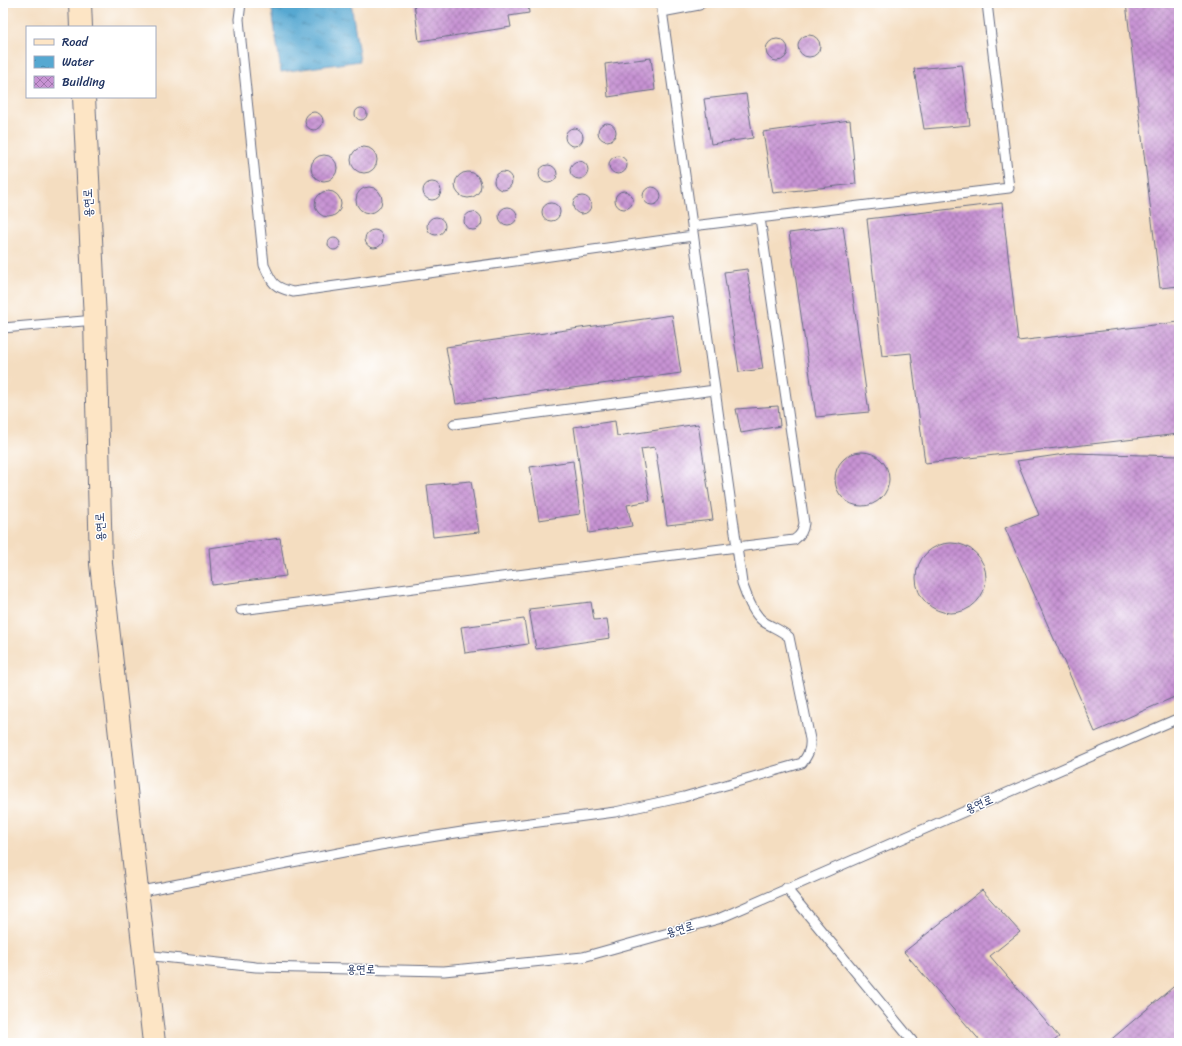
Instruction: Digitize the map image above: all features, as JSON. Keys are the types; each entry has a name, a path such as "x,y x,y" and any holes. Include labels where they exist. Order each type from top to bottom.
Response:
{"street":[{"path":"80,3 81,26"},
{"name":"용연로","path":"84,98 94,320 101,564 154,1043"}],"lane":[{"path":"241,3 239,20 264,265 270,280 279,288 293,292 694,236"},
{"path":"137,892 380,845 462,832 615,812 684,797 802,763 808,755 810,739 789,636 782,630 764,621 751,604 742,583 661,7 699,5 701,3"},
{"path":"692,226 1009,188 987,3"},
{"path":"241,610 794,540 803,531 804,523 760,218"},
{"path":"3,328 94,320"},
{"path":"454,424 715,390"},
{"name":"용연로","path":"144,955 256,967 444,971 583,957 718,919 786,888 1179,718"},
{"path":"786,888 914,1043"}],"water":[{"path":"271,3 351,3 360,61 281,72"}],"building":[{"path":"414,3 528,3 529,13 509,16 511,27 419,41"},
{"path":"1126,3 1179,3 1179,286 1160,288"},
{"path":"809,35 813,36 819,42 819,50 813,56 809,57 805,56 799,50 798,46 799,42 805,36"},
{"path":"777,39 781,40 787,46 787,54 781,60 777,61 773,60 767,54 766,50 767,46 773,40"},
{"path":"651,58 655,90 608,97 605,64"},
{"path":"962,65 970,125 924,129 914,69"},
{"path":"746,94 753,138 711,144 704,99"},
{"path":"359,108 363,108 367,114 363,120 359,120 355,116 355,112"},
{"path":"314,112 320,115 323,121 320,127 314,130 308,127 305,121 308,115"},
{"path":"850,120 856,184 773,193 763,132"},
{"path":"607,123 613,126 616,132 613,138 607,141 601,138 598,132 601,126"},
{"path":"574,128 580,131 583,137 580,143 574,146 568,143 565,137 568,131"},
{"path":"364,147 373,151 377,160 373,169 364,173 355,169 351,160 355,151"},
{"path":"324,155 333,159 337,168 333,177 324,181 315,177 311,168 315,159"},
{"path":"618,156 624,159 627,165 624,171 618,174 612,171 609,165 612,159"},
{"path":"579,161 585,164 588,170 585,176 579,179 573,176 570,170 573,164"},
{"path":"548,165 554,168 557,174 554,180 548,183 542,180 539,174 542,168"},
{"path":"468,172 477,176 481,185 477,194 468,198 459,194 455,185 459,176"},
{"path":"503,172 509,175 512,181 509,187 503,190 497,187 494,181 497,175"},
{"path":"432,182 438,185 441,191 438,197 432,200 426,197 423,191 426,185"},
{"path":"369,187 378,191 382,200 378,209 369,213 360,209 356,200 360,191"},
{"path":"652,187 658,190 661,196 658,202 652,205 646,202 643,196 646,190"},
{"path":"328,191 337,195 341,204 337,213 328,217 319,213 315,204 319,195"},
{"path":"624,191 630,194 633,200 630,206 624,209 618,206 615,200 618,194"},
{"path":"582,196 588,199 591,205 588,211 582,214 576,211 573,205 576,199"},
{"path":"551,203 557,206 560,212 557,218 551,221 545,218 542,212 545,206"},
{"path":"1002,203 1018,341 1179,322 1179,434 925,463 911,353 882,356 867,219"},
{"path":"508,207 514,210 517,216 514,222 508,225 502,222 499,216 502,210"},
{"path":"473,212 479,215 482,221 479,227 473,230 467,227 464,221 467,215"},
{"path":"436,217 442,220 445,226 442,232 436,235 430,232 427,226 430,220"},
{"path":"843,226 869,412 816,417 789,233"},
{"path":"374,230 380,233 383,239 380,245 374,248 368,245 365,239 368,233"},
{"path":"332,238 336,238 340,244 336,250 332,250 328,246 328,242"},
{"path":"747,269 763,369 739,372 724,272"},
{"path":"672,315 681,373 456,404 446,347"},
{"path":"778,406 780,426 741,433 736,409"},
{"path":"615,421 617,436 698,424 713,520 667,525 655,447 641,449 650,501 627,505 632,526 589,533 574,427"},
{"path":"862,452 872,454 881,460 887,469 889,479 887,489 881,498 872,504 862,506 852,504 843,498 837,489 835,479 837,469 843,460 852,454"},
{"path":"1071,453 1179,456 1179,695 1095,732 1005,528 1039,515 1017,461"},
{"path":"573,461 580,514 539,520 530,467"},
{"path":"471,481 479,532 433,537 427,485"},
{"path":"280,538 286,576 212,585 209,548"},
{"path":"951,543 964,546 976,553 983,565 986,578 983,591 976,603 964,610 951,613 938,610 926,603 919,591 916,578 919,565 926,553 938,546"},
{"path":"591,602 594,620 607,619 610,638 536,649 529,609"},
{"path":"524,619 528,644 465,653 461,627"},
{"path":"982,890 1020,932 990,956 1059,1037 1051,1043 982,1043 904,952"},
{"path":"1179,982 1179,1043 1107,1043"}]}
